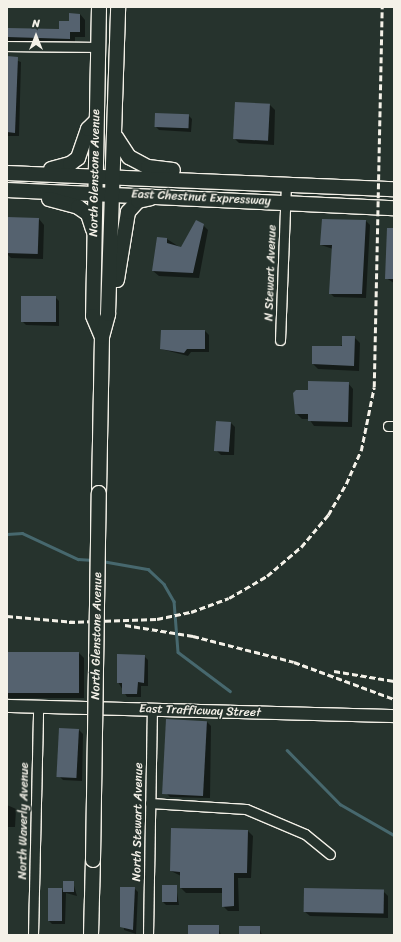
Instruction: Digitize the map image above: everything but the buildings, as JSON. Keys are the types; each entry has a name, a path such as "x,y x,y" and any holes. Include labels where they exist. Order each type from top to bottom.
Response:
{"main road":[{"name":"North Glenstone Avenue","path":"99,7 97,47 93,316 102,337"},
{"name":"North Glenstone Avenue","path":"91,935 102,337 108,314 112,194 114,176 118,7"},
{"path":"29,174 70,164 82,151 88,129 96,121"},
{"path":"115,132 123,153 148,167 267,177 286,183"},
{"name":"East Chestnut Expressway","path":"8,172 286,183 394,189"},
{"name":"East Chestnut Expressway","path":"7,190 394,208"},
{"path":"108,314 128,212 138,201 157,196"},
{"path":"7,198 67,202 88,214 94,237"},
{"name":"East Trafficway Street","path":"7,706 394,716"}],"street":[{"path":"7,46 97,47"},
{"name":"N Stewart Avenue","path":"280,340 286,183"},
{"name":"North Waverly Avenue","path":"33,935 38,707"},
{"name":"North Stewart Avenue","path":"148,935 152,710"},
{"path":"150,804 246,809 305,834 330,854"}],"waterway":[{"path":"7,534 22,533 78,559 93,560"},
{"path":"102,561 148,569 164,584 174,601 178,652 230,691"},
{"path":"287,750 340,804 394,835"}],"railway":[{"path":"69,622 157,619 191,612 229,598 267,576 301,547 328,515 346,484 361,451 374,387 382,7"},
{"path":"7,616 75,622"},
{"path":"125,625 193,636 294,662 394,699"},
{"path":"334,671 394,681"}]}
